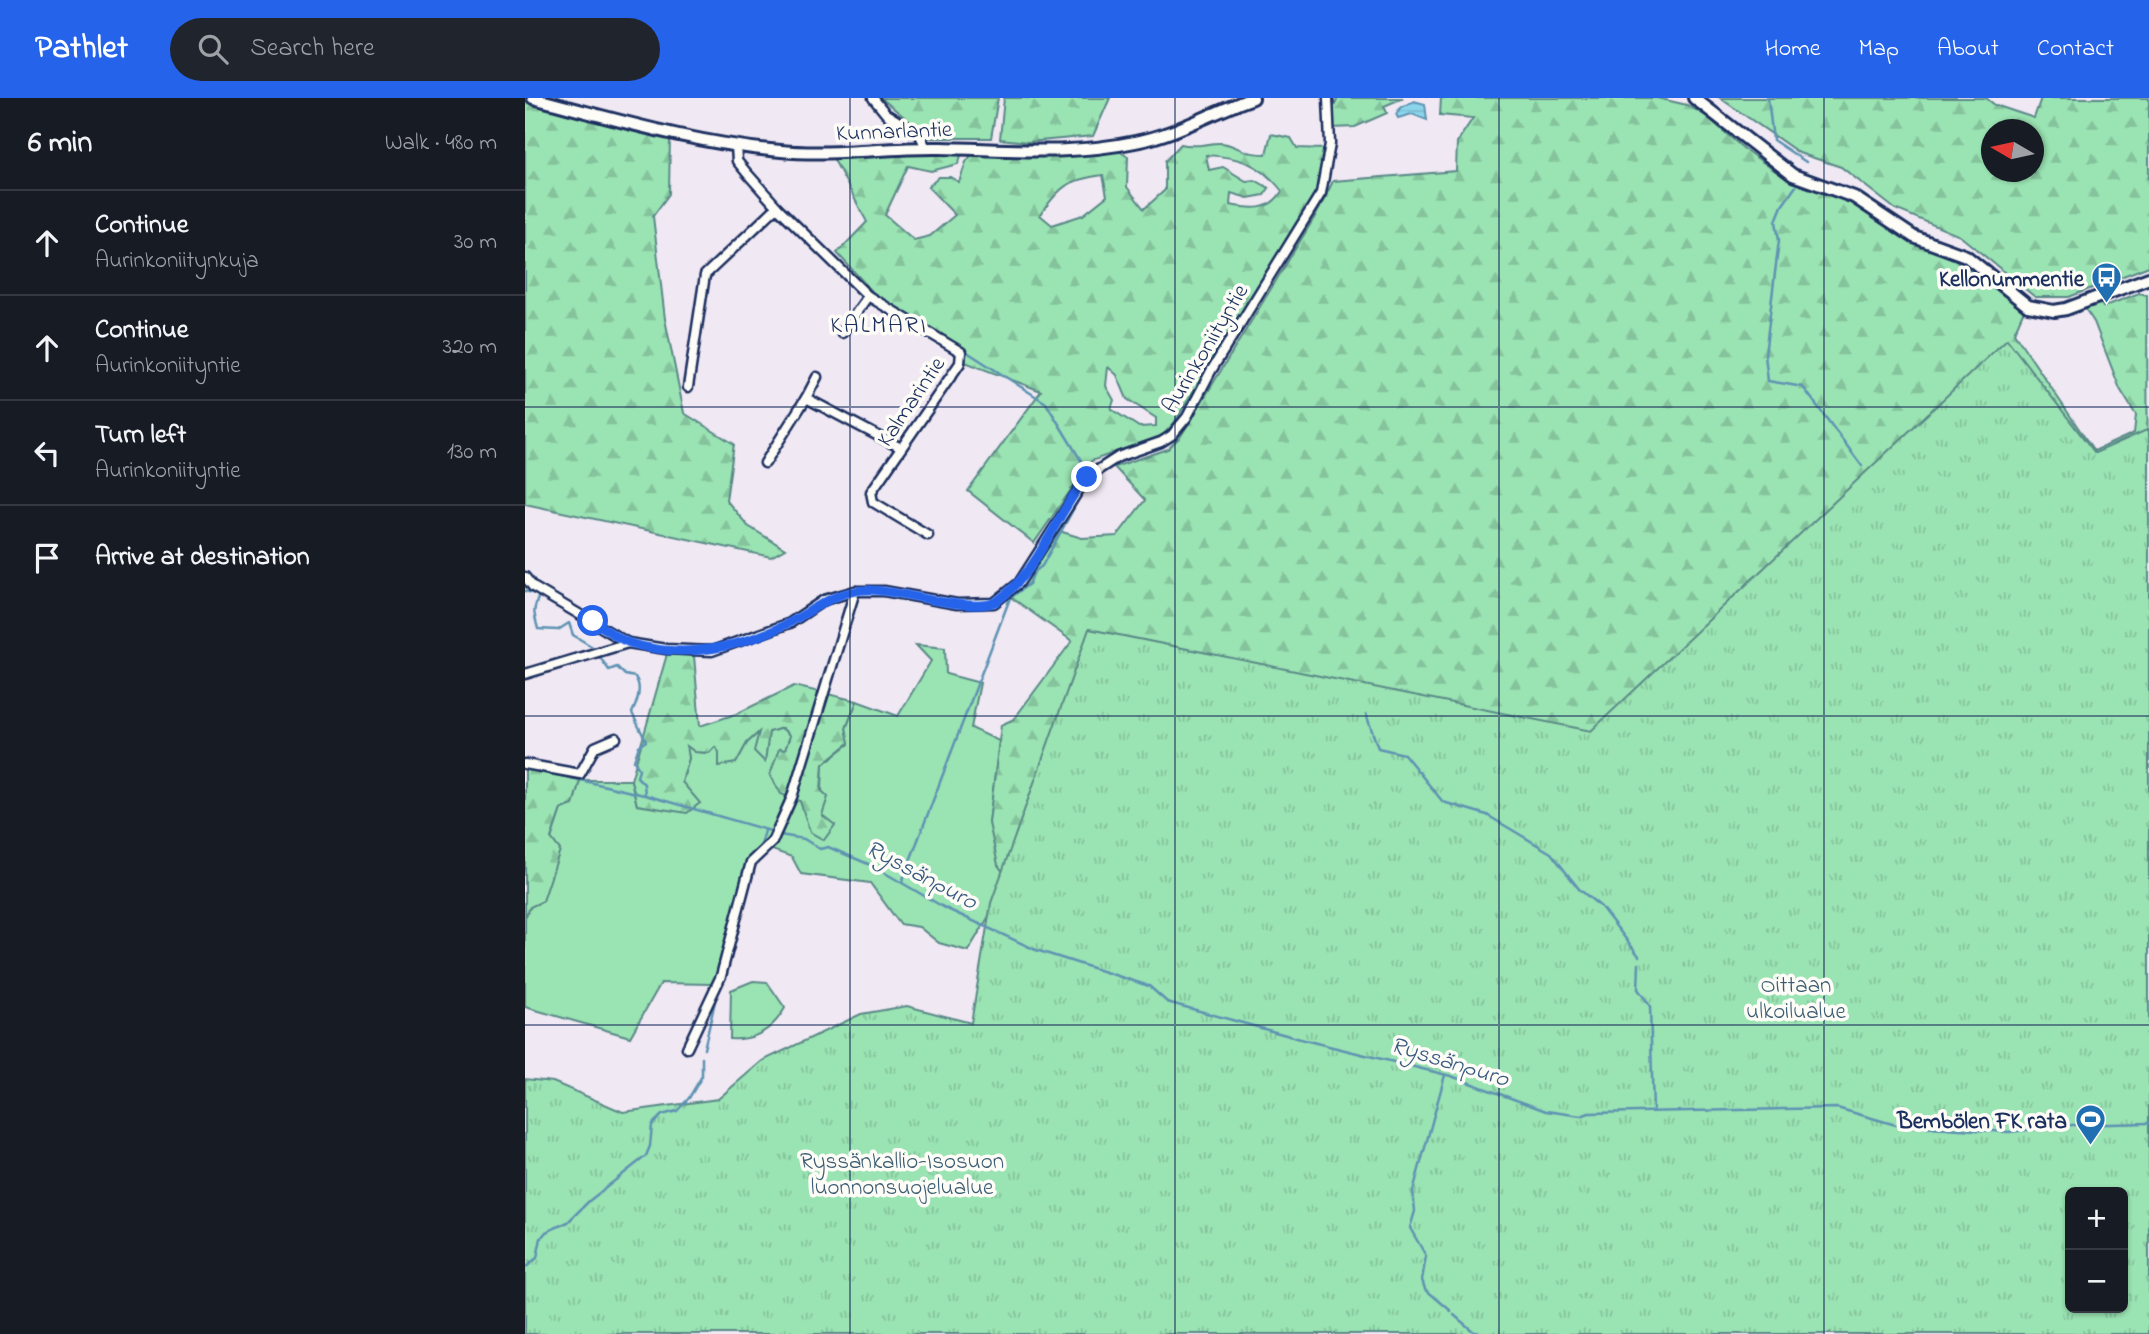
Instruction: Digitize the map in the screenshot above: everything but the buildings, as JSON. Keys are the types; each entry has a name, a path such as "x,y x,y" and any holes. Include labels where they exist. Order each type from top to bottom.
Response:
{"main road":[{"name":"Kunnarlantie","path":"533,98 736,146 808,153 926,148 1046,152 1111,147 1188,127 1253,98"},
{"path":"1694,98 1779,166 1810,182 1854,197 1913,237 1966,256 2028,306 2054,311 2066,309 2149,278"}],"street":[{"path":"873,98 886,114 920,135 926,148"},
{"name":"Aurinkoniityntie","path":"525,674 628,642 666,649 712,651 790,623 824,600 855,591 884,591 957,604 994,603 1019,583 1087,477 1118,457 1172,435 1187,417 1211,371 1321,193 1330,144 1328,98"},
{"name":"Kalmarintie","path":"736,146 737,161 777,207 868,296 961,352 960,363 871,492 873,502 928,535"},
{"path":"688,387 705,275 777,207"},
{"path":"842,333 868,296"},
{"path":"765,463 817,377"},
{"path":"806,398 901,448"},
{"path":"525,577 533,587 628,642"},
{"path":"687,1048 721,976 751,862 772,842 792,797 855,591"},
{"path":"525,764 580,774 595,747 616,738"}],"green space":[{"path":"881,98 998,98 991,138 930,138"},
{"path":"1004,98 1110,98 1093,136 1028,142 1000,139"},
{"path":"1338,98 1403,98 1384,106 1387,113 1355,127 1332,128 1331,113"},
{"path":"1441,98 1657,98 1687,105 1706,116 1744,149 1791,182 1852,201 1912,241 1954,259 2024,310 2014,333 2094,451 2134,433 2136,415 2120,389 2094,322 2084,307 2101,304 2103,307 2139,293 2147,295 2149,761 1015,888 998,865 989,823 1001,725 1014,719 1072,641 1012,598 1059,531 1082,538 1117,536 1145,500 1114,467 1168,449 1181,436 1319,210 1333,181 1456,171 1457,142 1473,118 1440,115"},
{"path":"1720,98 1986,98 1995,105 2034,118 2041,98 2149,98 2149,266 2069,297 2035,297 1960,236 1895,209 1841,167 1799,153"},
{"path":"525,99 670,136 669,194 653,216 665,319 684,413 734,444 726,500 748,526 785,549 771,557 525,504"},
{"path":"1271,134 1291,138 1297,148 1325,149 1318,189 1174,423 1163,435 1091,461 1034,543 968,491 1041,391 965,362 961,347 879,299 837,253 867,222 832,156 957,151 961,156 958,164 931,171 908,166 885,215 914,240 930,236 955,215 928,187 939,177 950,177 959,182 966,162 974,152 1062,156 1116,149 1128,157 1127,187 1144,209 1165,190 1165,161 1181,144 1194,146 1222,143 1266,154","holes":["1206,155 1249,163 1266,174 1282,191 1266,206 1253,208 1230,205 1231,193 1248,198 1264,195 1269,188 1255,180 1246,181 1223,167 1209,170","1103,175 1107,196 1083,215 1052,225 1040,215 1060,190 1073,182","1108,367 1117,375 1127,399 1156,418 1156,426 1139,427 1111,409 1114,400 1106,386"]},
{"name":"Oittaan ulkoilualue","path":"2007,339 2095,453 2149,429 2149,1334 525,1334 525,1079 553,1082 623,1112 718,1099 762,1061 861,1014 907,1006 971,1023 991,903 1089,629 1591,731"},
{"path":"916,645 945,648 946,674 980,683 971,728 999,741 989,823 1015,888 989,916 968,951 939,943 919,927 900,924 870,883 801,874 792,857 772,850 794,798 800,801 805,814 821,815 823,764 849,744 846,728 857,701 898,716 931,661"},
{"path":"667,654 694,656 700,726 736,714 794,686 857,701 846,728 849,743 823,764 821,790 828,797 822,815 835,825 824,840 810,832 800,801 781,794 770,775 779,749 785,750 790,736 782,728 769,732 765,762 754,751 759,732 747,743 736,763 719,766 719,752 715,747 709,753 695,752 687,746 689,758 682,782 700,803 687,813 637,805 631,780"},
{"path":"782,728 790,736 785,751 780,749 786,795 783,817 772,840 748,862 718,971 711,984 661,983 630,1037 525,1007 525,917 560,850 551,839 561,809 573,805 580,780 631,780 637,805 682,782 689,758 686,745 695,752 709,753 715,746 736,763 747,743 760,731 766,744 769,732"},
{"path":"525,769 580,780 573,805 561,809 551,838 560,850 543,901 530,907 525,917"},
{"path":"753,981 767,982 785,1008 769,1028 756,1036 730,1039 731,990"}],"water":[{"path":"1414,101 1425,104 1427,120 1412,114 1398,118 1396,114 1401,107"}],"waterway":[{"path":"1768,98 1773,140 1806,162"},
{"path":"1796,186 1782,206 1776,221 1779,240 1765,355 1768,381 1803,387 1862,466"},
{"path":"881,298 932,330"},
{"path":"964,350 1046,403 1088,472"},
{"path":"902,882 1010,598 1029,584 1034,572 1042,566 1085,488"},
{"name":"Ryssänpuro","path":"525,591 539,595 534,611 538,629 558,630 569,623 573,635 596,649"},
{"name":"Ryssänpuro","path":"599,656 609,670 617,667 625,675 635,677 639,686 632,713 646,741 639,746 634,761 639,769 637,777 644,784 645,795 774,832"},
{"path":"1366,714 1378,748 1404,754 1443,802 1487,815 1551,853 1579,889 1601,907 1639,956"},
{"path":"538,770 644,795"},
{"path":"760,848 765,831"},
{"name":"Ryssänpuro","path":"780,835 804,839 820,849 828,847 873,866 945,908 1036,950 1149,986 1167,1002 1304,1040 1451,1076 1546,1111 1581,1116 1589,1113 1837,1108 1896,1125 2009,1132 2072,1125 2149,1123"},
{"path":"751,876 756,863"},
{"path":"742,910 749,886"},
{"path":"735,940 739,923"},
{"path":"1639,964 1638,989 1650,1006 1653,1111"},
{"path":"704,1049 716,997"},
{"path":"525,1268 537,1258 541,1238 546,1232 568,1222 589,1201 646,1156 652,1125 662,1115 677,1111 689,1098 702,1076 702,1058"},
{"path":"1445,1075 1413,1191 1415,1211 1410,1228 1426,1256 1422,1280 1425,1289 1451,1311"},
{"path":"1454,1315 1474,1332 1494,1334"}],"place":[{"name":"Kellonummentie","path":"2107,305"},
{"name":"Bembölen FK rata","path":"2090,1147"}],"district":[{"name":"KALMARI","path":"879,324"}],"route":[{"path":"593,621 628,642 666,649 712,651 790,623 824,600 855,591 884,591 957,604 994,603 1019,583 1087,477"}],"park label":[{"name":"Ryssänkallio-Isosuon luonnonsuojelualue","path":"902,1173"}]}
